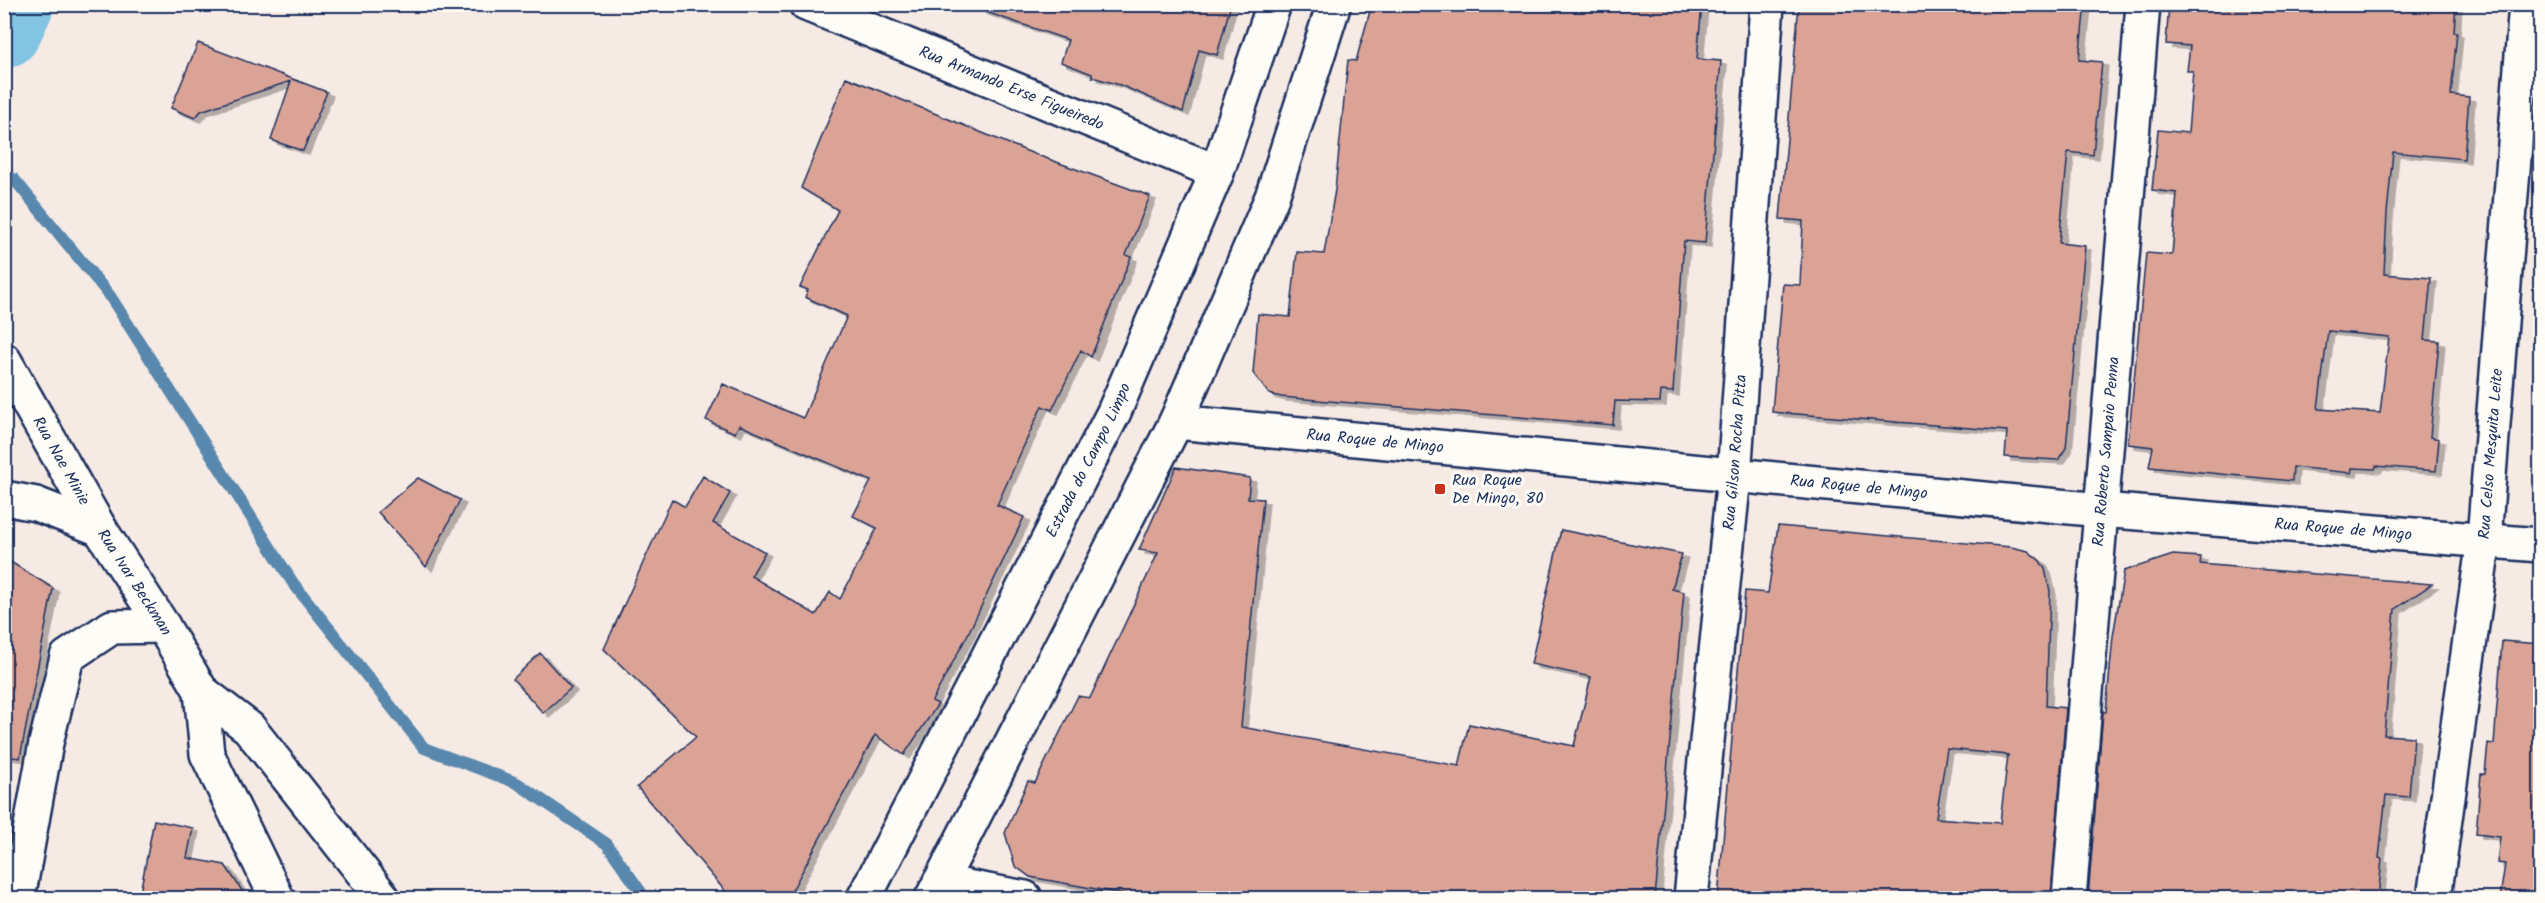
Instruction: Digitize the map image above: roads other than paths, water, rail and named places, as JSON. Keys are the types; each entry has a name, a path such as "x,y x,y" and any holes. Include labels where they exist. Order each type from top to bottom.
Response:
{"street":[{"name":"Rua Armando Erse Figueiredo","path":"806,4 1217,172"},
{"name":"Estrada do Campo Limpo","path":"864,898 1114,412 1217,172 1274,4"},
{"path":"1025,898 936,890 1176,422 1272,197 1334,4"},
{"name":"Rua Gilson Rocha Pitta","path":"1691,898 1734,476 1767,4"},
{"name":"Rua Roberto Sampaio Penna","path":"2069,898 2143,4"},
{"name":"Rua Celso Mesquita Leite","path":"2434,898 2484,539 2526,4"},
{"name":"Rua Nae Minie","path":"4,360 100,529"},
{"name":"Rua Roque de Mingo","path":"1176,422 2101,510 2541,545"},
{"name":"Rua Ivar Beckman","path":"4,498 36,504 100,529 163,626 201,691 249,728 383,898"},
{"path":"18,898 46,743 67,657 112,627 163,626"},
{"name":"Rua Ivar Beckman","path":"201,691 207,754 277,898"}],"waterway":[{"path":"4,31 17,4"},
{"path":"4,174 14,179 110,296 293,583 424,748 517,783 607,844 645,898"}],"place":[{"name":"Rua Roque De Mingo, 80","path":"1440,489"}]}
